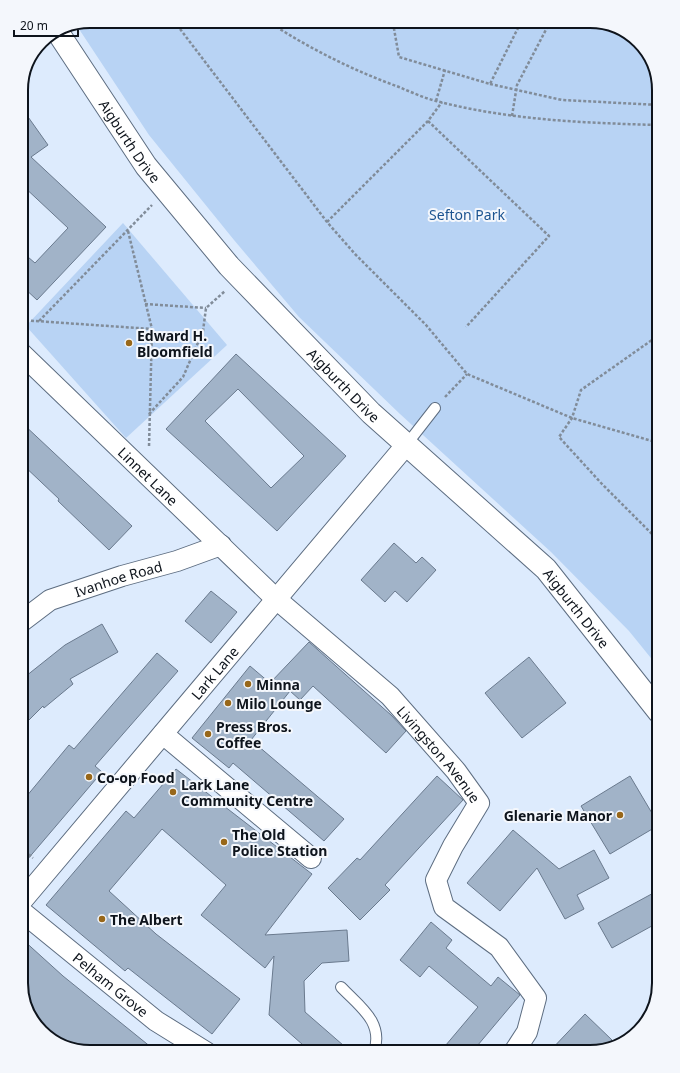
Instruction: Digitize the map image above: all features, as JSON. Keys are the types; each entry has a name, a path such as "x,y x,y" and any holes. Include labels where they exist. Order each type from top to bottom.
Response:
{"street":[{"name":"Aigburth Drive","path":"60,36 146,166 229,266 371,413 546,569 652,703"},
{"name":"Linnet Lane","path":"28,360 276,598"},
{"name":"Lark Lane","path":"28,894 407,444"},
{"name":"Ivanhoe Road","path":"28,617 50,600 122,576 177,561 220,545"},
{"name":"Livingston Avenue","path":"276,598 390,696 456,771 480,803 453,846 436,880 444,907 499,947 536,998 527,1032 519,1045"},
{"path":"164,734 311,858"},
{"name":"Pelham Grove","path":"28,917 156,1022 194,1045"}],"lane":[{"path":"407,444 435,408"},
{"path":"341,987 366,1013 375,1026 378,1041 377,1045"}],"path":[{"path":"179,28 327,222 355,254 426,325 466,374 572,418 652,441"},
{"path":"278,28 293,38 338,61 436,101 512,116 582,123 652,125"},
{"path":"394,28 399,57 490,84 562,100 652,105"},
{"path":"490,84 518,28"},
{"path":"512,116 517,85 547,28"},
{"path":"436,101 445,70"},
{"path":"327,222 428,121 442,102"},
{"path":"428,121 549,236 466,327"},
{"path":"39,321 128,231 166,190"},
{"path":"128,231 152,329 149,448 134,462"},
{"path":"145,304 206,308 203,331 183,377 149,414"},
{"path":"28,320 152,329"},
{"path":"652,340 581,390 572,418 559,436 602,484 652,534"},
{"path":"435,408 466,374"}],"green space":[{"name":"Sefton Park","path":"90,28 594,28 617,34 637,49 646,63 650,74 652,90 652,659 629,631 551,552 400,414 299,317 149,135 79,29"},
{"path":"123,223 227,345 126,438 28,328 28,324"}],"building":[{"path":"28,117 48,145 31,157 106,227 37,300 28,292 28,257 35,263 68,228 28,191"},
{"path":"236,354 346,456 277,531 166,429","holes":["238,389 304,456 271,488 205,421"]},
{"path":"28,429 132,526 109,550 58,501 59,499 28,470"},
{"path":"394,543 416,563 422,557 436,570 407,602 395,591 385,602 361,580"},
{"path":"211,591 237,612 211,643 185,621"},
{"path":"102,624 118,652 70,679 73,684 44,708 43,706 28,721 28,674 65,645"},
{"path":"309,642 391,715 406,731 386,753 313,686 300,700 290,691 251,740 344,819 324,841 233,763 229,768 192,738 250,666 270,683"},
{"path":"157,653 178,671 95,766 102,772 28,859 28,795 69,745 74,749"},
{"path":"529,657 566,703 522,738 485,693"},
{"path":"176,769 312,874 265,935 347,930 349,961 322,963 304,981 305,1012 343,1045 303,1045 269,1015 274,956 265,968 201,915 226,885 162,829 109,891 156,934 240,999 212,1034 128,968 125,971 46,905 126,811 134,818"},
{"path":"437,776 463,800 385,885 390,890 360,920 328,888 357,858 360,860"},
{"name":"Glenarie Manor","path":"630,776 652,813 652,829 610,854 581,806"},
{"path":"513,830 559,869 594,850 609,878 577,895 584,909 565,919 537,868 500,911 467,883"},
{"path":"652,894 652,926 612,948 598,923"},
{"path":"431,922 452,940 446,948 491,986 498,977 520,995 478,1045 446,1045 478,1007 429,966 420,977 400,960"},
{"path":"28,944 63,976 148,1045 78,1044 63,1039 49,1030 34,1010 29,995"},
{"path":"585,1014 612,1040 602,1044 556,1045"}],"place":[{"name":"Edward H. Bloomfield","path":"129,343"},
{"name":"Minna","path":"248,684"},
{"name":"Milo Lounge","path":"228,703"},
{"name":"Press Bros. Coffee","path":"208,734"},
{"name":"Co-op Food","path":"89,777"},
{"name":"Lark Lane Community Centre","path":"173,792"},
{"name":"Glenarie Manor","path":"620,815"},
{"name":"The Old Police Station","path":"224,842"},
{"name":"The Albert","path":"102,919"}]}
